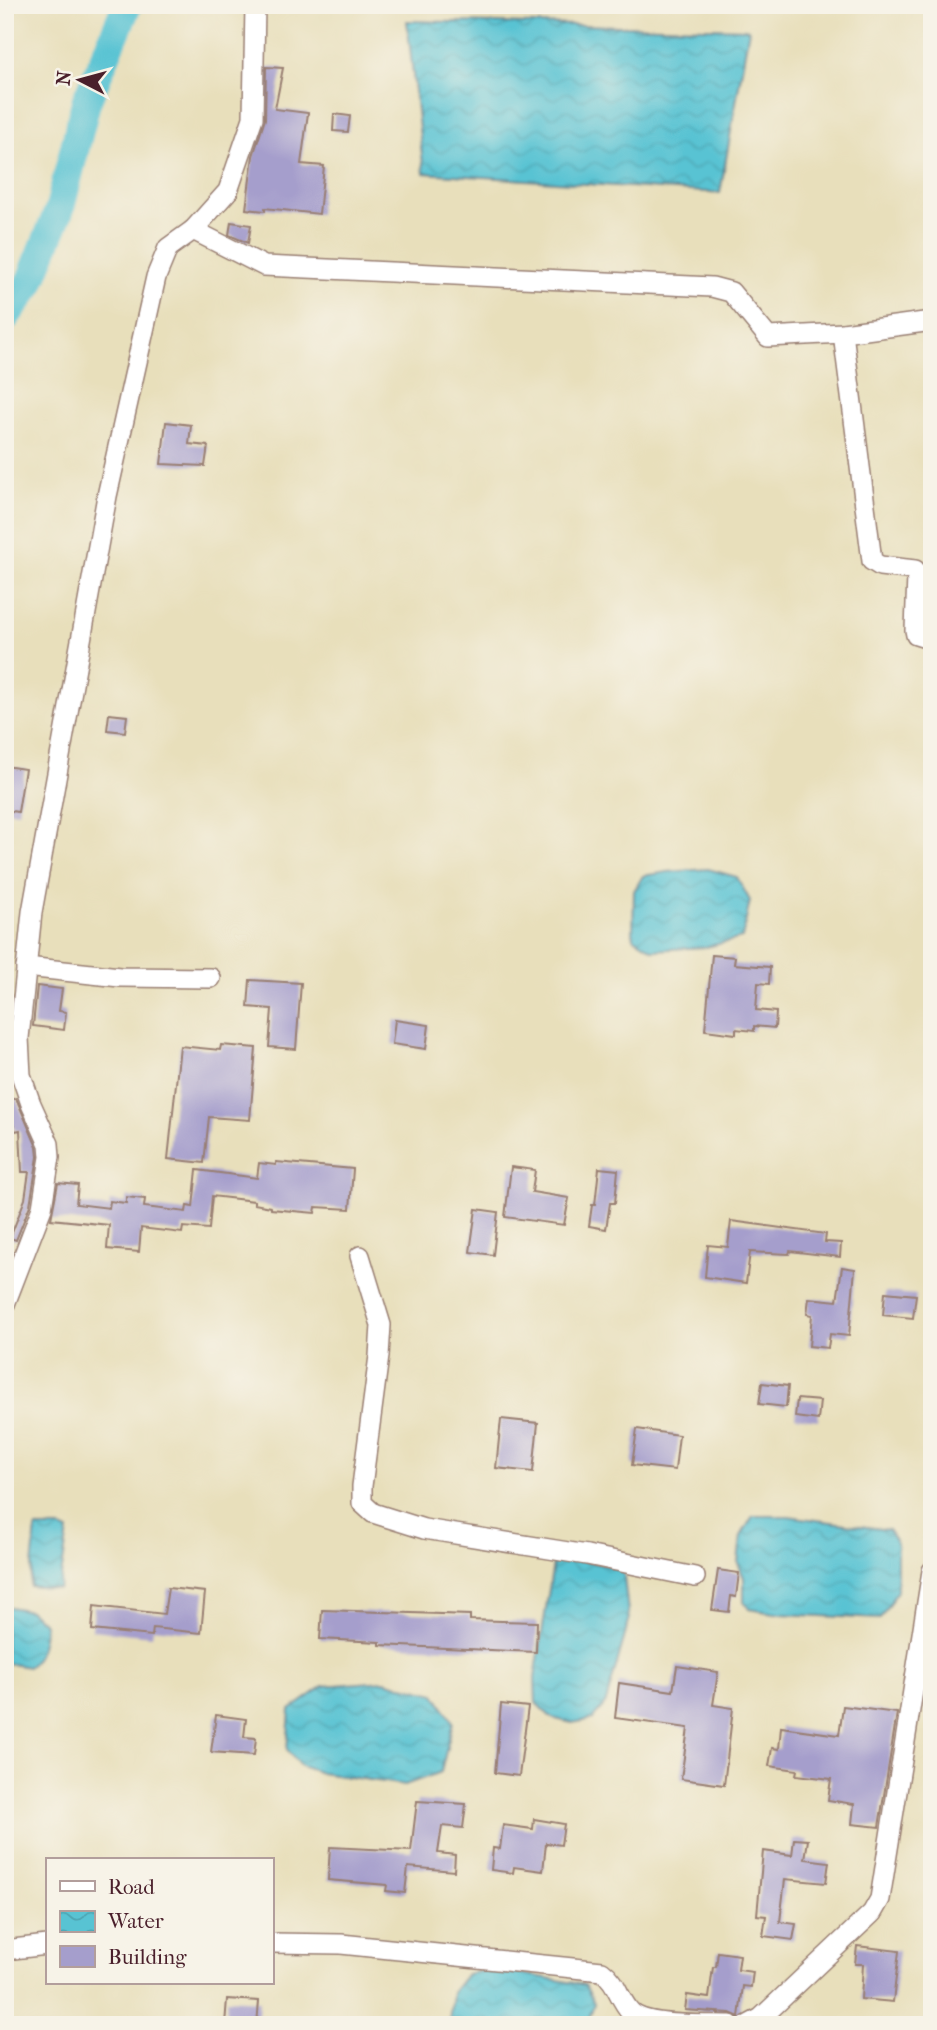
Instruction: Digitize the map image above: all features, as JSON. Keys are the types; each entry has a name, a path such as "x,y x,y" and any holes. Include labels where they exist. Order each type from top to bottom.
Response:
{"street":[{"path":"7,1292 42,1208 50,1157 49,1144 21,1075 19,1038 34,899 115,458 156,277 168,248 193,230 228,191 253,118 255,5"},
{"path":"193,230 264,266 712,287 731,292 768,337 843,333 932,321"},
{"path":"843,333 872,561 880,566 915,570 916,635 932,640"},
{"path":"26,967 120,977 211,978"},
{"path":"360,1256 381,1325 362,1503 373,1513 424,1529 587,1555 695,1577"},
{"path":"748,2025 761,2018 872,1913 880,1899 932,1571"},
{"path":"273,1943 341,1944 602,1971 612,1978 631,2012 649,2021 730,2025"},
{"path":"5,1950 46,1945"}],"water":[{"path":"407,21 749,29 720,193 424,173"},
{"path":"708,869 737,877 750,901 742,938 706,947 653,950 633,937 634,891 643,876"},
{"path":"753,1516 788,1516 888,1530 897,1543 897,1591 880,1619 781,1614 749,1609 744,1601 744,1578 738,1563 741,1536"},
{"path":"36,1528 61,1528 68,1531 59,1589 30,1586"},
{"path":"557,1557 623,1568 629,1621 606,1702 593,1719 572,1723 552,1718 536,1703 535,1678 553,1564"},
{"path":"5,1606 30,1611 45,1624 39,1653 28,1667 5,1663"},
{"path":"384,1681 435,1694 453,1722 441,1772 405,1785 321,1773 300,1766 287,1750 290,1710 324,1686"},
{"path":"495,1969 585,1985 594,2003 587,2025 449,2025 452,1993 467,1974"}],"building":[{"path":"266,67 283,68 275,109 308,113 301,164 324,166 319,214 265,208 265,211 246,209 253,156 265,119"},
{"path":"334,114 350,116 348,132 333,131"},
{"path":"231,222 251,225 248,243 229,235"},
{"path":"166,422 191,425 189,444 208,446 205,466 161,464"},
{"path":"109,714 127,716 125,732 107,730"},
{"path":"5,766 25,769 18,812 5,810"},
{"path":"712,955 735,957 734,964 770,967 769,984 758,983 756,1010 776,1012 775,1028 754,1026 754,1031 736,1029 736,1034 705,1030"},
{"path":"250,980 301,983 296,1049 269,1047 272,1009 248,1007"},
{"path":"37,986 62,989 59,1011 66,1012 64,1030 33,1026"},
{"path":"395,1020 429,1025 426,1049 392,1044"},
{"path":"221,1045 256,1048 250,1120 209,1117 204,1163 168,1159 180,1046 220,1050"},
{"path":"16,1098 37,1147 38,1157 30,1205 16,1240 10,1238 25,1199 29,1172 22,1172 20,1130 15,1131 7,1101"},
{"path":"276,1162 353,1169 350,1209 316,1207 315,1213 271,1209 254,1204 254,1201 212,1196 209,1229 183,1227 182,1233 141,1228 139,1252 107,1249 109,1225 51,1219 58,1183 78,1185 76,1204 109,1208 110,1201 126,1203 126,1197 145,1199 144,1207 186,1212 187,1206 193,1207 197,1170 257,1178 259,1163 276,1165"},
{"path":"511,1167 535,1170 532,1192 569,1198 564,1225 505,1217"},
{"path":"599,1168 618,1170 615,1203 610,1203 606,1229 589,1226 592,1205 595,1205"},
{"path":"476,1209 498,1212 493,1255 470,1252"},
{"path":"731,1221 826,1234 825,1242 841,1243 840,1257 790,1251 789,1254 750,1252 746,1283 705,1277 708,1245 728,1247"},
{"path":"842,1267 855,1269 849,1336 830,1334 828,1348 809,1346 812,1315 807,1314 809,1298 837,1301"},
{"path":"885,1292 916,1295 913,1318 883,1315"},
{"path":"762,1383 788,1386 786,1407 759,1404"},
{"path":"797,1399 820,1401 818,1420 795,1417"},
{"path":"501,1419 538,1423 533,1472 496,1468"},
{"path":"637,1429 679,1435 675,1470 632,1465"},
{"path":"718,1570 739,1573 736,1597 731,1596 729,1612 712,1610"},
{"path":"168,1588 205,1592 201,1633 153,1628 152,1636 92,1630 94,1606 164,1614"},
{"path":"322,1610 470,1615 470,1620 537,1622 536,1652 380,1645 380,1642 320,1639"},
{"path":"677,1666 718,1672 713,1705 733,1708 724,1785 681,1779 688,1728 615,1718 619,1683 673,1691"},
{"path":"501,1704 528,1707 519,1776 495,1773"},
{"path":"843,1706 897,1713 879,1827 852,1824 854,1804 828,1800 831,1779 796,1775 797,1770 769,1766 772,1748 779,1749 781,1727 839,1735"},
{"path":"216,1715 246,1719 244,1737 256,1738 254,1755 211,1752"},
{"path":"417,1801 466,1804 463,1828 442,1826 438,1853 455,1855 454,1871 408,1867 405,1893 386,1891 387,1885 328,1880 330,1847 411,1851"},
{"path":"534,1819 564,1824 561,1845 546,1843 543,1871 514,1867 513,1873 491,1870 493,1848 500,1849 503,1825 533,1829"},
{"path":"794,1839 808,1840 805,1859 829,1862 826,1883 785,1879 780,1922 796,1924 793,1940 763,1936 766,1916 757,1915 763,1851 792,1855"},
{"path":"857,1946 899,1951 893,2002 861,1999 863,1964 855,1964"},
{"path":"718,1952 740,1955 738,1970 753,1972 751,1987 743,1986 739,2017 730,2013 685,2010 687,1995 709,1998"},
{"path":"227,1999 259,2001 257,2025 225,2025"}],"waterway":[{"path":"5,317 29,285 60,208 86,102 127,5"}]}
